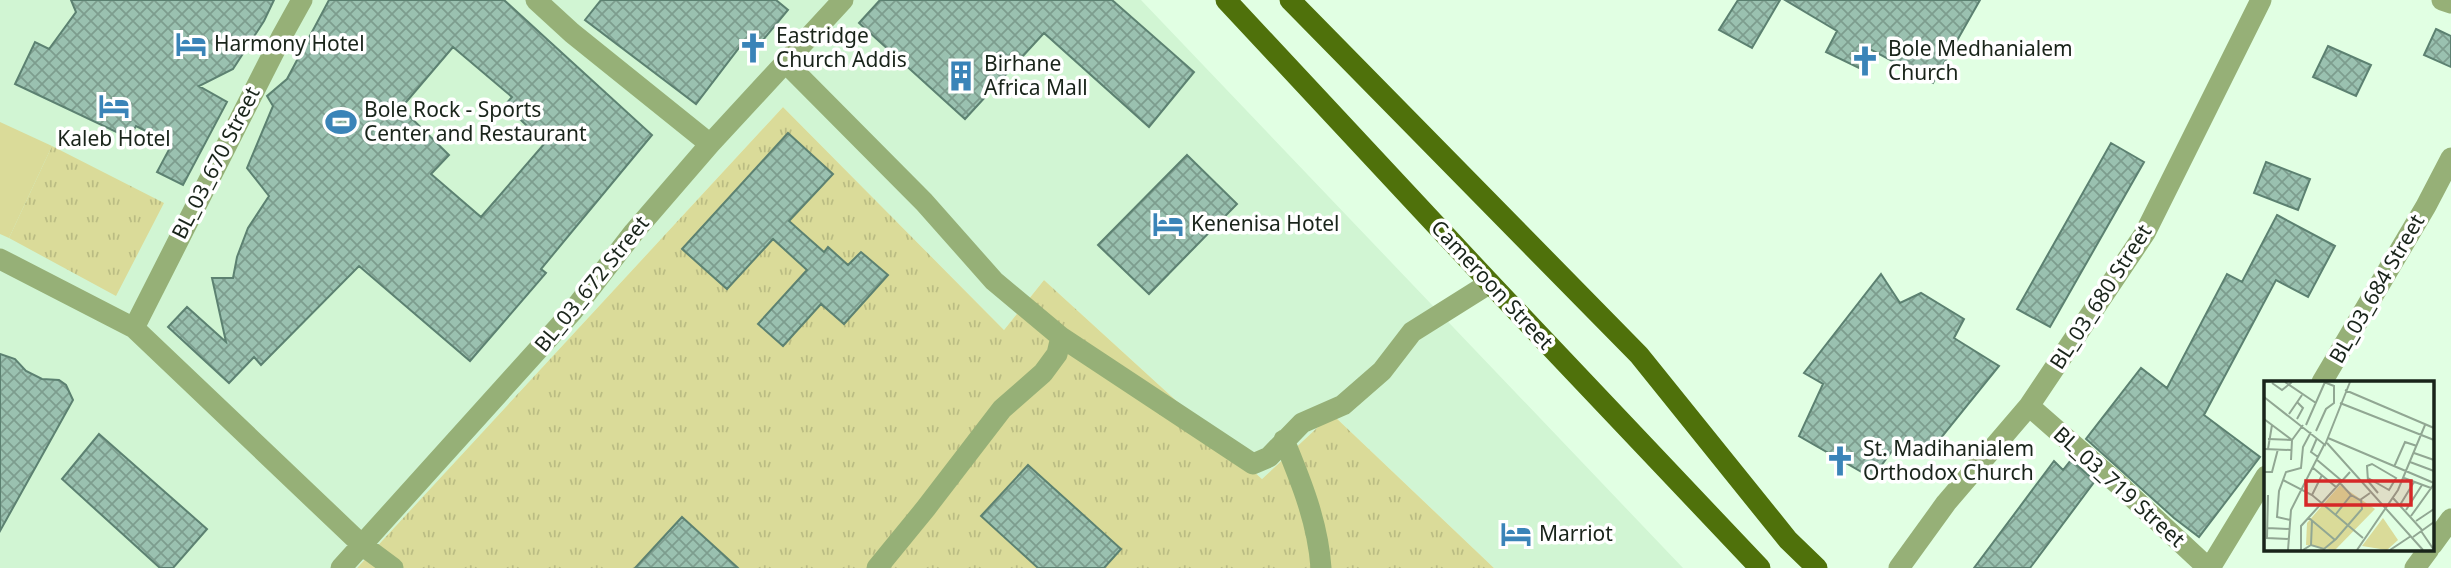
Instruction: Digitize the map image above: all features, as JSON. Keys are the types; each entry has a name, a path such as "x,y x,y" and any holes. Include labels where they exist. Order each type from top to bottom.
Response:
{"main road":[{"name":"Cameroon Street","path":"1226,0 1760,568"},
{"path":"1290,0 1639,355 1788,540 1816,568"}],"street":[{"name":"BL_03_670 Street","path":"134,328 302,0"},
{"path":"536,0 572,33 710,144"},
{"name":"BL_03_680 Street","path":"1899,568 1946,503 2029,406 2145,233 2261,0"},
{"path":"2442,0 2451,4"},
{"name":"BL_03_672 Street","path":"341,568 572,312 634,232 710,144 786,63 836,2"},
{"path":"786,63 924,202 994,281 1017,297 1061,337 1253,464 1264,461 1302,423 1343,405 1382,371 1412,332 1490,283"},
{"name":"BL_03_684 Street","path":"2323,381 2451,159"},
{"path":"0,259 134,328 362,545 393,568"},
{"path":"877,568 1002,409 1042,373 1057,354 1061,337"},
{"name":"BL_03_719 Street","path":"2029,406 2209,568"},
{"path":"1284,440 1304,488 1319,542 1321,568"},
{"path":"2209,568 2264,479"},
{"path":"2434,543 2451,519"},
{"path":"2415,568 2429,550"}],"shaded area":[{"path":"0,0 1141,0 1683,568 1494,568 1332,414 1262,479 1044,280 1004,330 783,107 357,568 0,568"}],"green space":[{"path":"783,107 1004,330 1044,280 1262,479 1332,414 1494,568 357,568"},
{"path":"0,122 52,146 9,238 0,234"},
{"path":"52,146 164,203 116,296 9,238"}],"building":[{"path":"71,0 274,0 264,21 233,69 199,86 227,102 183,185 157,172 172,144 136,126 129,138 15,84 35,42 49,49 76,12"},
{"name":"Bole Rock - Sports Center and Restaurant","path":"329,0 504,0 652,135 541,269 546,273 470,361 359,266 261,365 254,357 229,383 168,327 187,307 226,342 212,278 233,278 237,257 248,228 269,196 247,168 273,106 267,96 287,79","holes":["453,47 512,97 505,105 545,143 481,217 431,174 449,155 401,108"]},
{"path":"601,0 776,0 788,10 753,52 742,44 696,104 585,20"},
{"path":"880,0 1112,0 1194,72 1149,127 1044,33 965,119 859,23"},
{"path":"1738,0 1780,0 1752,48 1719,30"},
{"path":"1785,0 1980,0 1933,83 1870,49 1859,68 1826,52 1837,31"},
{"path":"2436,29 2451,36 2451,67 2424,55"},
{"path":"2328,46 2371,65 2356,96 2313,77"},
{"path":"788,133 833,174 789,221 824,252 828,247 848,265 861,252 888,275 844,324 821,304 783,346 758,324 807,270 773,239 727,289 682,249"},
{"path":"2111,143 2144,162 2050,327 2017,309"},
{"name":"Kenenisa Hotel","path":"1187,155 1237,204 1149,294 1098,245"},
{"path":"2266,162 2310,179 2298,210 2254,193"},
{"path":"2277,215 2335,246 2308,297 2276,280 2204,415 2260,457 2199,537 2086,439 2141,368 2167,388 2227,274 2242,282"},
{"path":"1881,274 1900,303 1921,293 1964,319 1954,338 1999,366 1928,454 1895,447 1872,478 1799,436 1823,384 1804,373"},
{"path":"0,354 15,359 26,371 42,379 59,380 66,385 73,400 0,531"},
{"path":"99,434 207,529 173,568 160,568 62,479"},
{"path":"2071,460 2095,481 2030,568 1974,568 2054,461 2063,470"},
{"path":"1028,465 1121,549 1104,568 1038,568 981,516"},
{"path":"682,517 738,568 635,568"}],"place":[{"name":"Harmony Hotel","path":"191,44"},
{"name":"Eastridge Church Addis","path":"753,48"},
{"name":"Bole Medhanialem Church","path":"1865,61"},
{"name":"Birhane Africa Mall","path":"961,76"},
{"name":"Kaleb Hotel","path":"114,106"},
{"name":"Bole Rock - Sports Center and Restaurant","path":"341,122"},
{"name":"Kenenisa Hotel","path":"1168,224"},
{"name":"St. Madihanialem Orthodox Church","path":"1840,461"},
{"name":"Marriot","path":"1516,534"}]}
